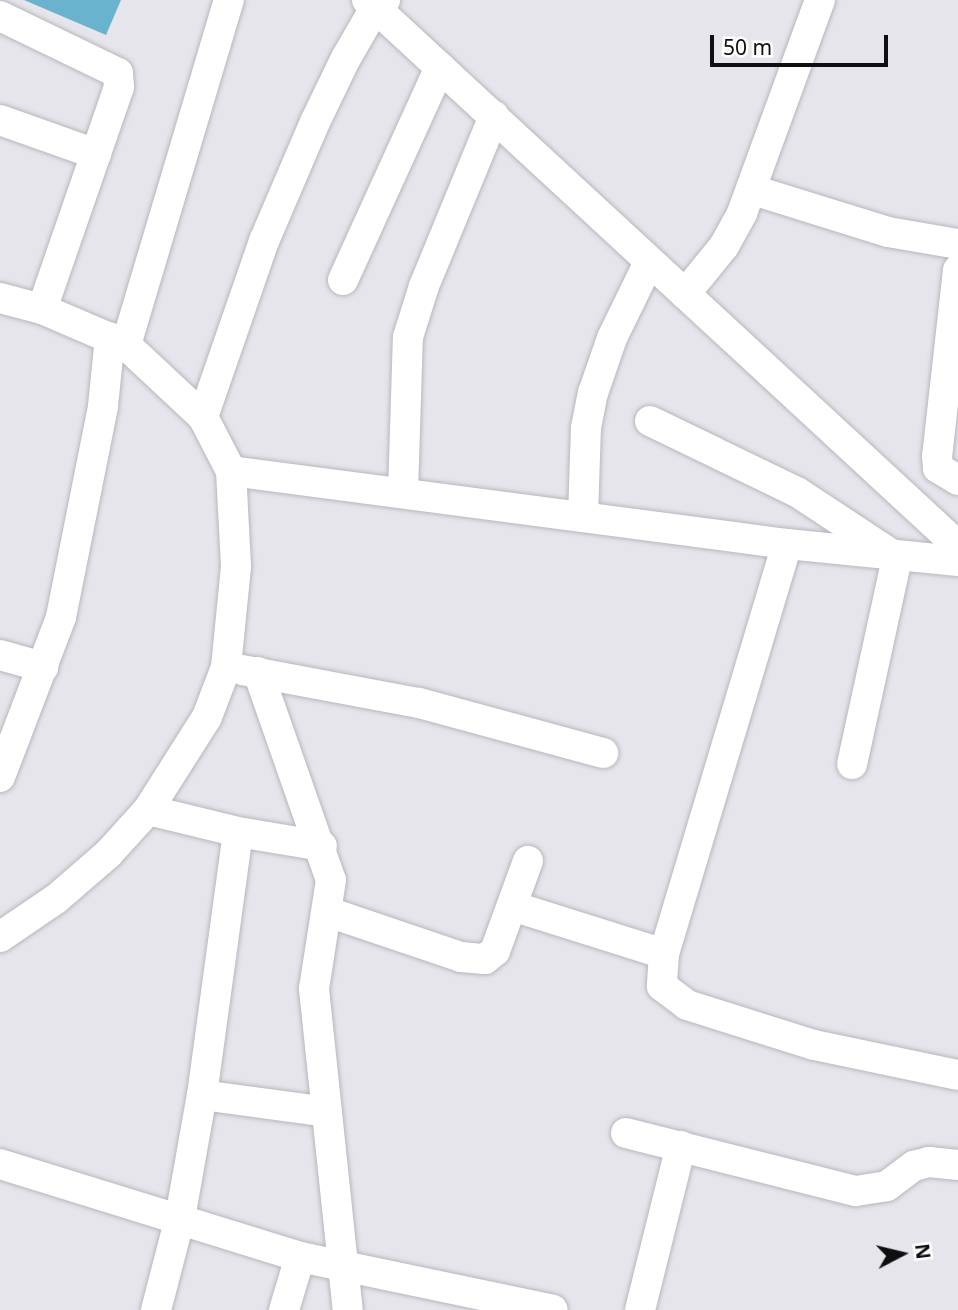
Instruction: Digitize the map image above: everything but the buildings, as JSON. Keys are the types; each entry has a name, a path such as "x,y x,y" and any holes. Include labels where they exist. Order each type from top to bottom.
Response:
{"street":[{"path":"0,777 43,667 69,582 118,341 229,0"},
{"path":"685,294 724,246 753,190 820,0"},
{"path":"203,417 264,241 320,111 376,3 440,68 958,546"},
{"path":"0,16 118,73 119,87 43,309"},
{"path":"343,279 408,129 440,68"},
{"path":"403,493 408,337 424,286 494,116"},
{"path":"0,120 96,154"},
{"path":"753,190 888,232 958,244"},
{"path":"583,517 586,428 593,393 612,338 649,262"},
{"path":"958,270 955,325 937,456 938,468 958,480"},
{"path":"0,299 43,309 118,341 203,417 232,471 236,554 226,667 207,717 148,810 66,890 0,937"},
{"path":"650,421 822,506 897,558"},
{"path":"232,471 897,558 958,561"},
{"path":"787,544 664,954 662,986 687,1005 814,1045 958,1075"},
{"path":"852,764 897,558"},
{"path":"0,655 43,667"},
{"path":"226,667 419,702 603,753"},
{"path":"258,672 322,846 331,880 328,912 316,951 314,980 348,1310"},
{"path":"148,810 238,832 322,846"},
{"path":"156,1310 180,1218 202,1095 238,832"},
{"path":"328,912 476,960 495,951 528,861"},
{"path":"512,906 664,954"},
{"path":"202,1095 327,1112"},
{"path":"626,1133 856,1191 887,1186 922,1164 958,1165"},
{"path":"640,1310 681,1146"},
{"path":"0,1164 300,1257 553,1310"},
{"path":"284,1310 300,1257"}],"water":[{"path":"24,0 121,0 106,35"}]}
